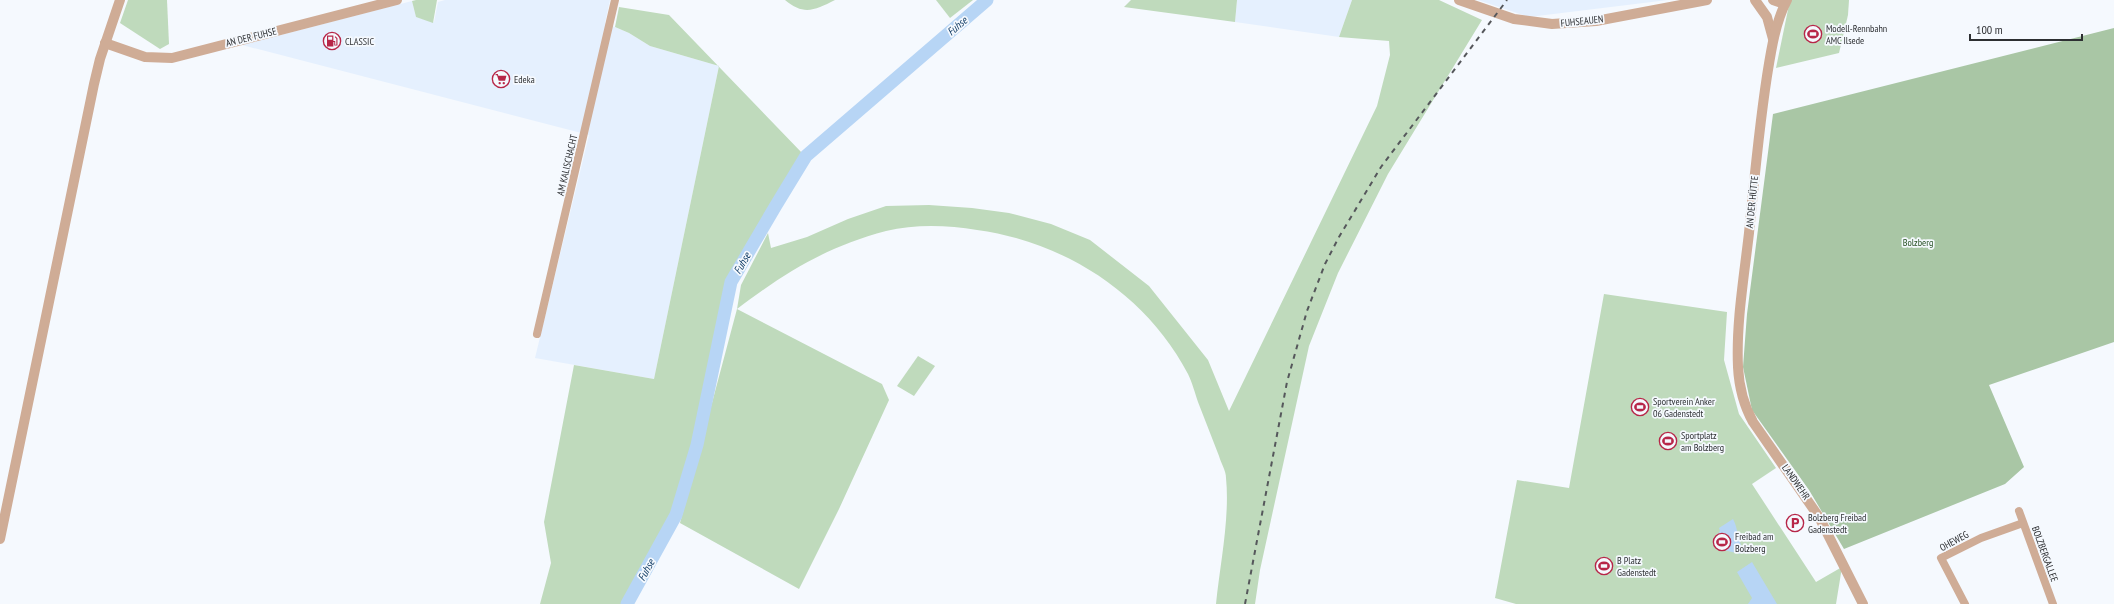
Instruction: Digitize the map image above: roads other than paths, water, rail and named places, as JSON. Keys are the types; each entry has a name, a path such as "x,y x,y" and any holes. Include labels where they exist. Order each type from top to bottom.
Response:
{"street":[{"path":"0,539 94,84 105,43 120,0"},
{"name":"AN DER FUHSE","path":"105,43 145,57 172,58 397,0"},
{"name":"AM KALISCHACHT","path":"537,334 614,0"},
{"name":"FUHSEAUEN","path":"1459,0 1514,19 1552,24 1596,21 1707,0"},
{"path":"1755,0 1767,17 1774,41"},
{"path":"1773,0 1786,2"},
{"name":"AN DER HÜTTE","path":"1745,407 1740,386 1738,366 1740,317 1760,121 1774,41 1786,2"},
{"name":"LANDWEHR","path":"1745,407 1753,422 1820,517 1863,604"},
{"name":"BOLZBERGALLEE","path":"2019,511 2053,604"},
{"name":"OHEWEG","path":"1964,604 1941,558 1981,538 2023,523"}],"water":[{"path":"1733,519 1742,547 1740,554 1724,550 1716,537 1720,531 1719,528"},
{"path":"1752,562 1777,604 1748,604 1752,598 1737,572"}],"waterway":[{"name":"Fuhse","path":"627,604 676,515 697,445 731,282 775,207 806,156 987,0"}],"railway":[{"path":"1245,604 1287,382 1307,311 1325,264 1339,237 1381,167 1507,0"}],"place":[{"name":"Modell-Rennbahn AMC Ilsede","path":"1813,34"},
{"name":"CLASSIC","path":"332,41"},
{"name":"Edeka","path":"501,79"},
{"name":"Sportverein Anker 06 Gadenstedt","path":"1640,407"},
{"name":"Sportplatz am Bolzberg","path":"1668,441"},
{"name":"Bolzberg Freibad Gadenstedt","path":"1795,523"},
{"name":"Freibad am Bolzberg","path":"1722,542"},
{"name":"B Platz Gadenstedt","path":"1604,566"}],"park label":[{"name":"Bolzberg","path":"1918,242"}]}
